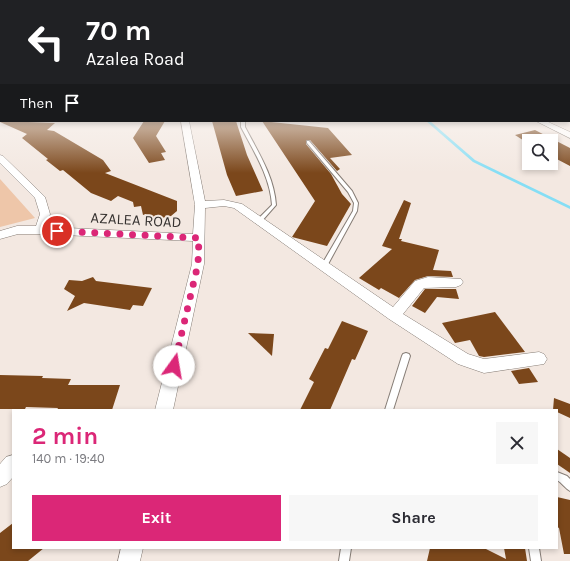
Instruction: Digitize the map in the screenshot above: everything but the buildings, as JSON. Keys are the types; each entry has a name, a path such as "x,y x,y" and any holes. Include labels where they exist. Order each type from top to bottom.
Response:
{"street":[{"path":"164,409 198,264 200,206 185,122"},
{"path":"542,122 570,135"},
{"path":"0,158 40,197 46,214 41,230"},
{"path":"200,206 231,204 238,206 394,315 462,359 473,363 493,366 539,359"},
{"name":"AZALEA ROAD","path":"0,235 17,230 41,230 199,238"},
{"path":"394,315 420,284 428,282 456,282"},
{"path":"0,477 12,465"},
{"path":"129,561 132,549"}],"lane":[{"path":"243,122 243,127 271,186 274,198 274,205 259,221"},
{"path":"308,142 350,191 356,199 357,204 355,211 324,266"},
{"path":"389,409 406,356"},
{"path":"558,476 564,479 570,486"},
{"path":"344,561 346,549"},
{"path":"534,549 536,561"}],"shaded area":[{"path":"0,179 35,218 0,227"}],"waterway":[{"path":"429,122 474,161 570,208"}],"route":[{"path":"57,231 199,238 198,264 174,366"}]}
